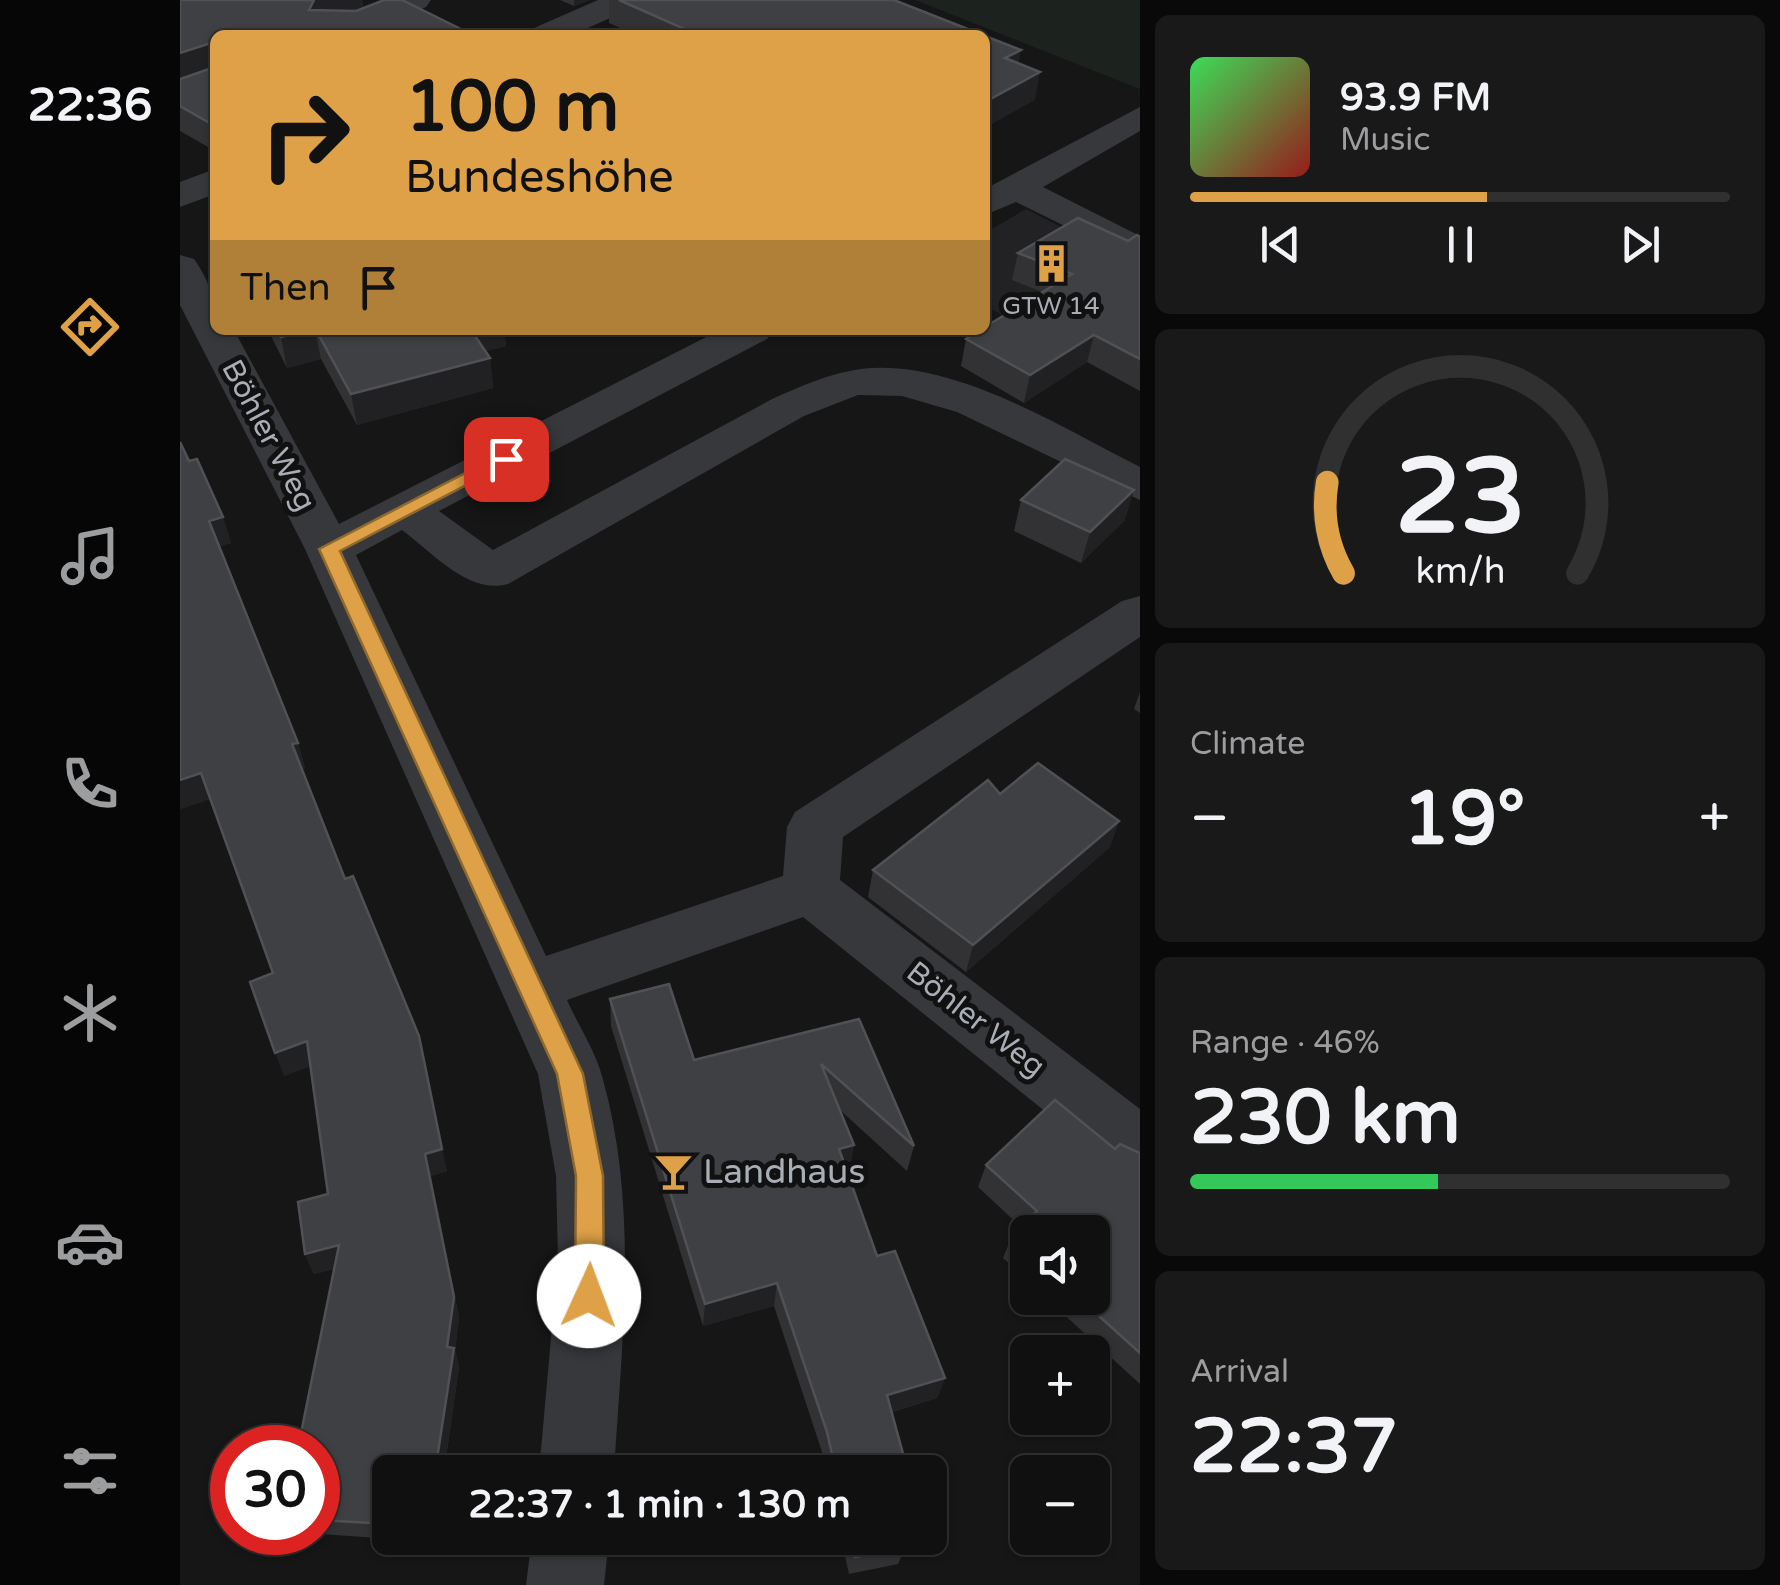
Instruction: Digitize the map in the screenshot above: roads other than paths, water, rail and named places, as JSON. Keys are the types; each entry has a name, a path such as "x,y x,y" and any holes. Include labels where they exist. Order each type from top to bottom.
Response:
{"street":[{"path":"344,30 415,0"},
{"path":"556,30 624,0"},
{"path":"1000,195 1140,117"},
{"path":"180,196 210,182"},
{"path":"1000,195 1140,251"},
{"path":"180,266 210,257"},
{"name":"Böhler Weg","path":"180,266 210,323"},
{"name":"Böhler Weg","path":"216,335 328,549 570,1074 589,1176 592,1260 577,1455"},
{"path":"328,549 408,510 752,369 835,387 870,380 968,401 1140,485"},
{"path":"408,510 490,572 752,369"},
{"path":"530,987 812,890 815,827 1140,613"},
{"name":"Böhler Weg","path":"812,890 1140,1148"},
{"path":"565,1585 568,1555"}],"place":[{"name":"GTW 14","path":"1051,264"},
{"name":"Landhaus","path":"673,1171"}]}
